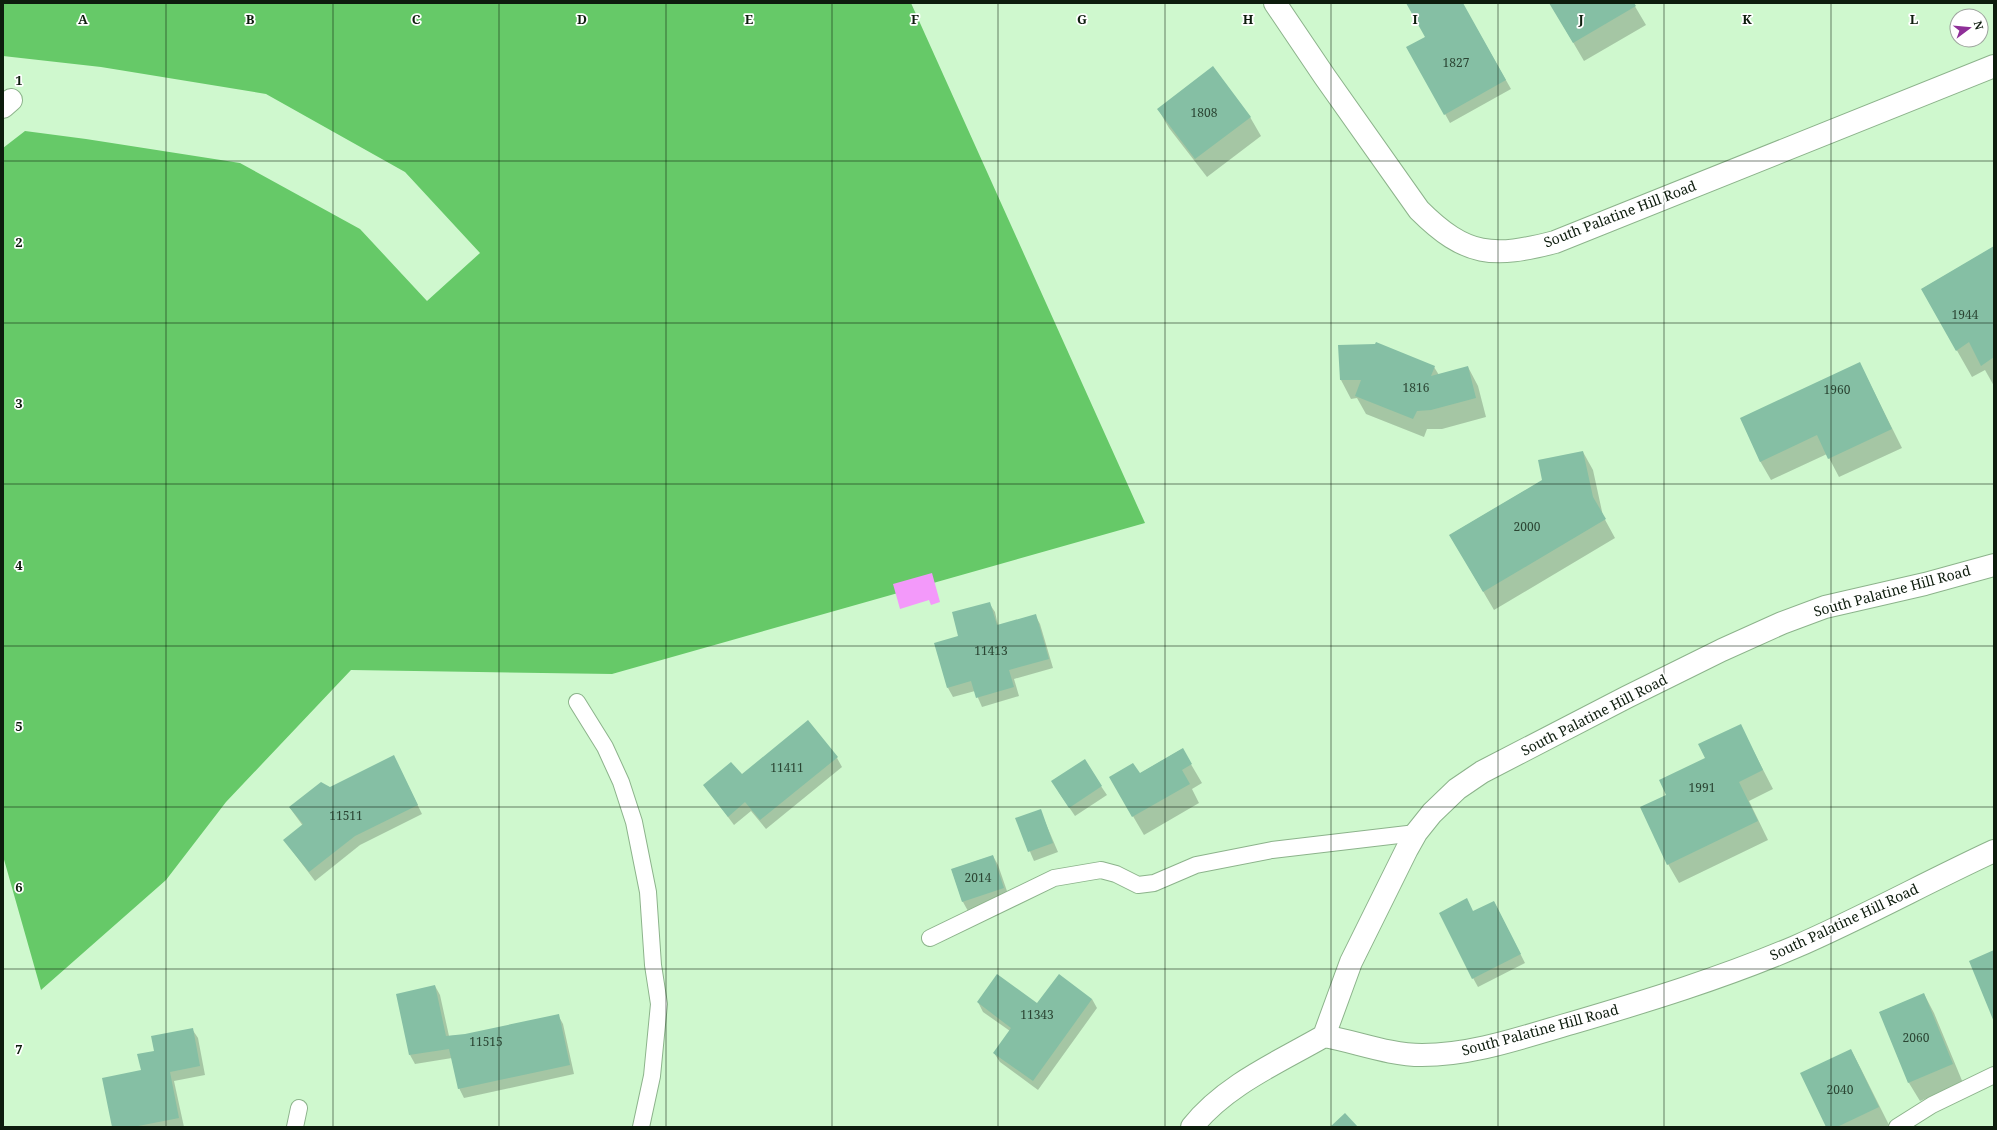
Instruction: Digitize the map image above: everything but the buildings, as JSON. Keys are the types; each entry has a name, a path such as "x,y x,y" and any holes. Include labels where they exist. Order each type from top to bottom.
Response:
{"street":[{"name":"South Palatine Hill Road","path":"1275,3 1324,77 1419,210 1438,229 1454,241 1491,252 1513,252 1555,242 1994,66"},
{"name":"South Palatine Hill Road","path":"1994,564 1925,584 1825,607 1782,623 1722,650 1627,697 1482,772 1457,789 1432,813 1416,833 1392,877 1351,962 1324,1036 1400,1054 1422,1055 1457,1053 1518,1039 1611,1012 1743,968 1796,947 1994,851"},
{"path":"1192,1127 1222,1097 1250,1078 1324,1036"}],"lane":[{"path":"577,702 605,747 621,782 634,822 648,892 653,965 660,1004 652,1076 641,1127"},
{"path":"930,938 1054,878 1101,870 1116,874 1138,885 1154,883 1196,865 1272,850 1416,833"},
{"path":"1897,1127 1932,1106 1994,1075"},
{"path":"295,1127 299,1108"}],"green space":[{"path":"3,3 911,3 1145,523 612,674 351,670 226,802 166,880 41,990 3,856 3,148 25,131 240,163 360,229 427,301 480,253 405,172 266,94 101,67 3,56"}],"shaded area":[{"path":"932,573 940,602 931,605 929,600 900,609 893,584"}]}
